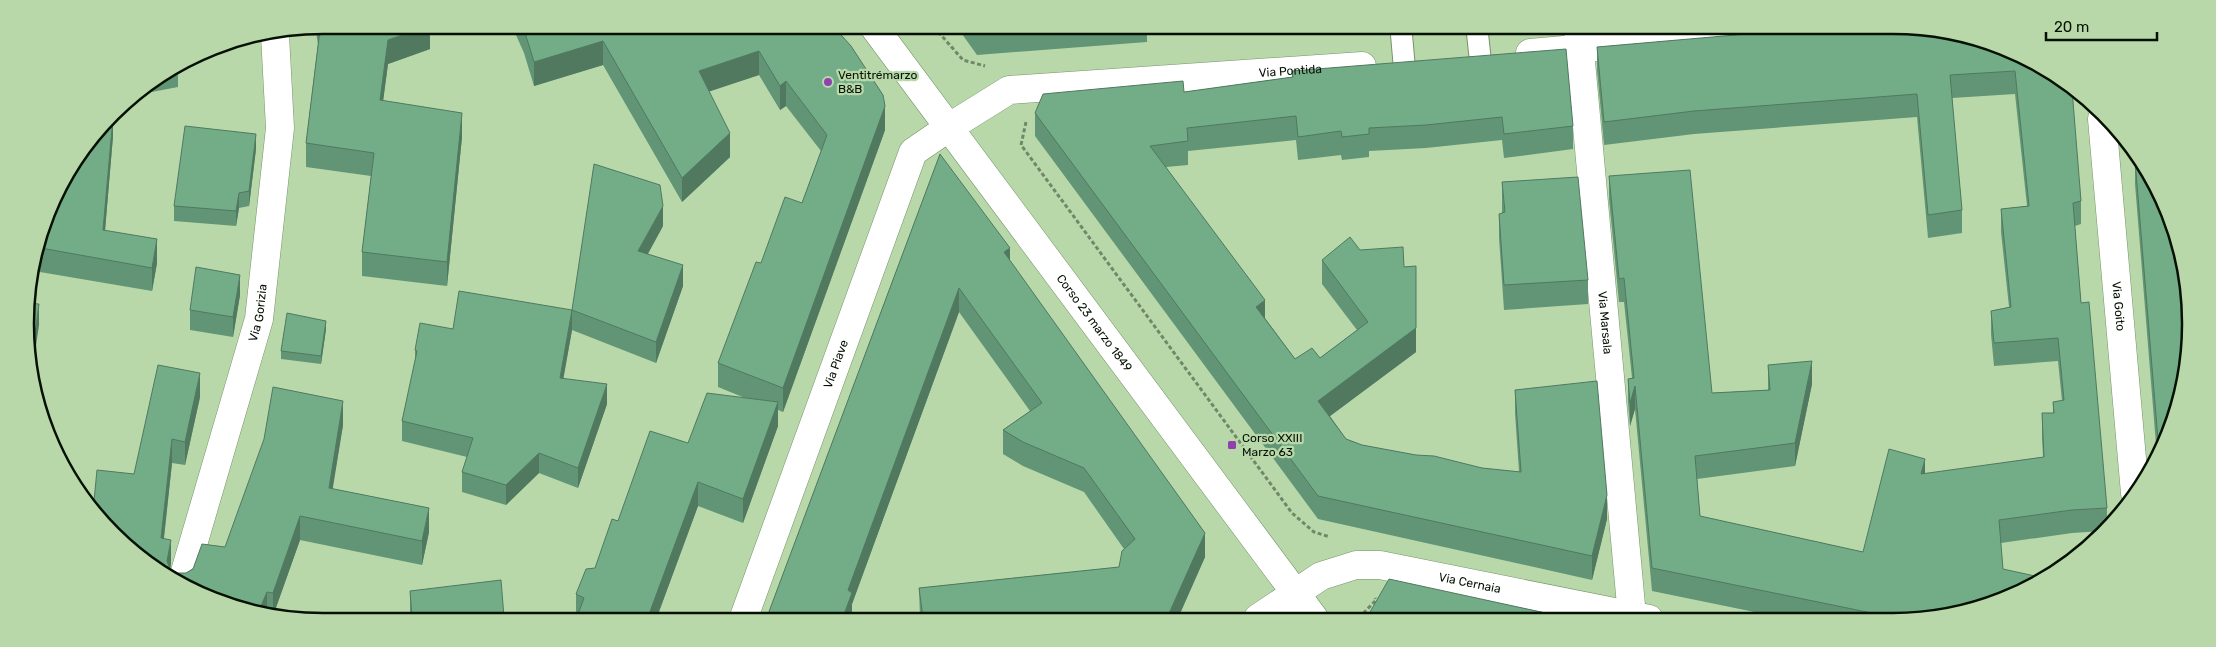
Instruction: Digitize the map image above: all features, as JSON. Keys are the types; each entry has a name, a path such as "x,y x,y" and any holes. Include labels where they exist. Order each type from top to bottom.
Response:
{"street":[{"name":"Corso 23 marzo 1849","path":"879,34 1310,613"},
{"name":"Via Pontida","path":"948,128 1009,90 1497,56 1579,39 1697,34"},
{"name":"Via Gorizia","path":"184,577 259,319 280,128 276,38"},
{"name":"Via Marsala","path":"1579,39 1640,613"},
{"name":"Via Goito","path":"2102,124 2134,482"},
{"name":"Via Piave","path":"745,613 913,152 948,128"},
{"name":"Via Cernaia","path":"1265,613 1321,576 1356,565 1380,565 1620,613"}],"lane":[{"path":"1401,34 1404,63"},
{"path":"1481,34 1497,56"}],"path":[{"path":"940,34 963,60 987,67"},
{"path":"1028,117 1021,145 1292,513 1314,532 1332,538"},
{"path":"1364,613 1376,600"}],"building":[{"path":"320,34 405,34 388,40 380,100 462,113 447,262 362,252 374,153 306,143"},
{"path":"525,34 840,34 851,46 883,95 885,106 783,388 718,363 756,262 761,263 785,197 802,203 827,135 786,81 780,86 759,51 699,71 730,133 682,178 603,41 534,62"},
{"path":"1747,34 1911,34 1949,39 1986,49 2021,64 2073,97 2081,201 2073,203 2081,303 2089,302 2107,508 2072,510 1999,520 2003,569 2034,576 1986,598 1930,611 1872,613 1652,568 1635,386 1630,403 1628,379 1634,378 1624,278 1619,279 1609,176 1690,170 1712,393 1770,390 1768,365 1812,361 1795,443 1695,456 1700,516 1863,552 1889,449 1925,459 1921,474 2044,457 2042,413 2054,413 2053,402 2064,400 2058,338 1994,343 1991,311 2011,307 2001,209 2029,206 2015,71 1950,75 1962,210 1928,215 1917,94 1694,111 1604,122 1597,47"},
{"path":"1566,49 1573,126 1504,134 1502,117 1426,125 1369,128 1369,134 1342,137 1341,131 1298,137 1296,116 1187,128 1188,141 1150,146 1265,300 1256,307 1295,359 1312,348 1320,358 1368,322 1322,260 1350,237 1360,250 1403,247 1404,267 1416,266 1416,328 1318,401 1346,439 1362,445 1416,455 1434,456 1482,468 1521,472 1515,390 1597,381 1607,495 1592,556 1318,496 1035,113 1043,94 1183,81 1184,92 1293,77 1292,71"},
{"path":"112,126 103,230 157,239 152,268 44,249 49,230 64,195 94,147"},
{"path":"185,126 256,134 249,191 239,193 236,211 174,206"},
{"path":"940,154 1010,248 1004,252 1205,533 1169,613 922,613 919,588 1119,567 1122,551 1135,539 1084,468 1023,442 1003,430 1042,403 959,288 848,590 852,593 844,613 768,613"},
{"path":"594,164 660,185 663,206 638,251 683,265 656,342 572,310"},
{"path":"2136,167 2152,195 2167,230 2177,267 2182,305 2182,342 2177,380 2167,417 2158,439"},
{"path":"1578,177 1588,280 1504,285 1499,214 1505,212 1502,182"},
{"path":"196,267 240,275 233,317 190,310"},
{"path":"459,291 572,310 560,378 607,384 578,468 539,453 506,485 462,472 473,438 402,421 417,351 415,350 420,323 453,329"},
{"path":"34,304 39,304 34,341"},
{"path":"287,313 326,321 321,356 281,351"},
{"path":"158,365 200,373 185,442 172,439 161,538 171,540 167,561 170,568 132,541 94,500 97,470 134,474"},
{"path":"273,387 343,401 329,488 429,508 422,541 300,516 273,593 267,592 261,606 230,598 195,583 175,572 186,573 193,569 202,544 225,547 264,439"},
{"path":"707,393 778,402 743,499 698,482 649,613 578,613 584,598 576,594 586,569 595,568 612,519 618,521 650,431 688,443"},
{"path":"1389,579 1545,613 1371,613"},
{"path":"501,580 504,613 412,613 410,591"}],"place":[{"name":"Ventitrémarzo B&B","path":"828,82"},
{"name":"Corso XXIII Marzo 63","path":"1232,445"}]}
